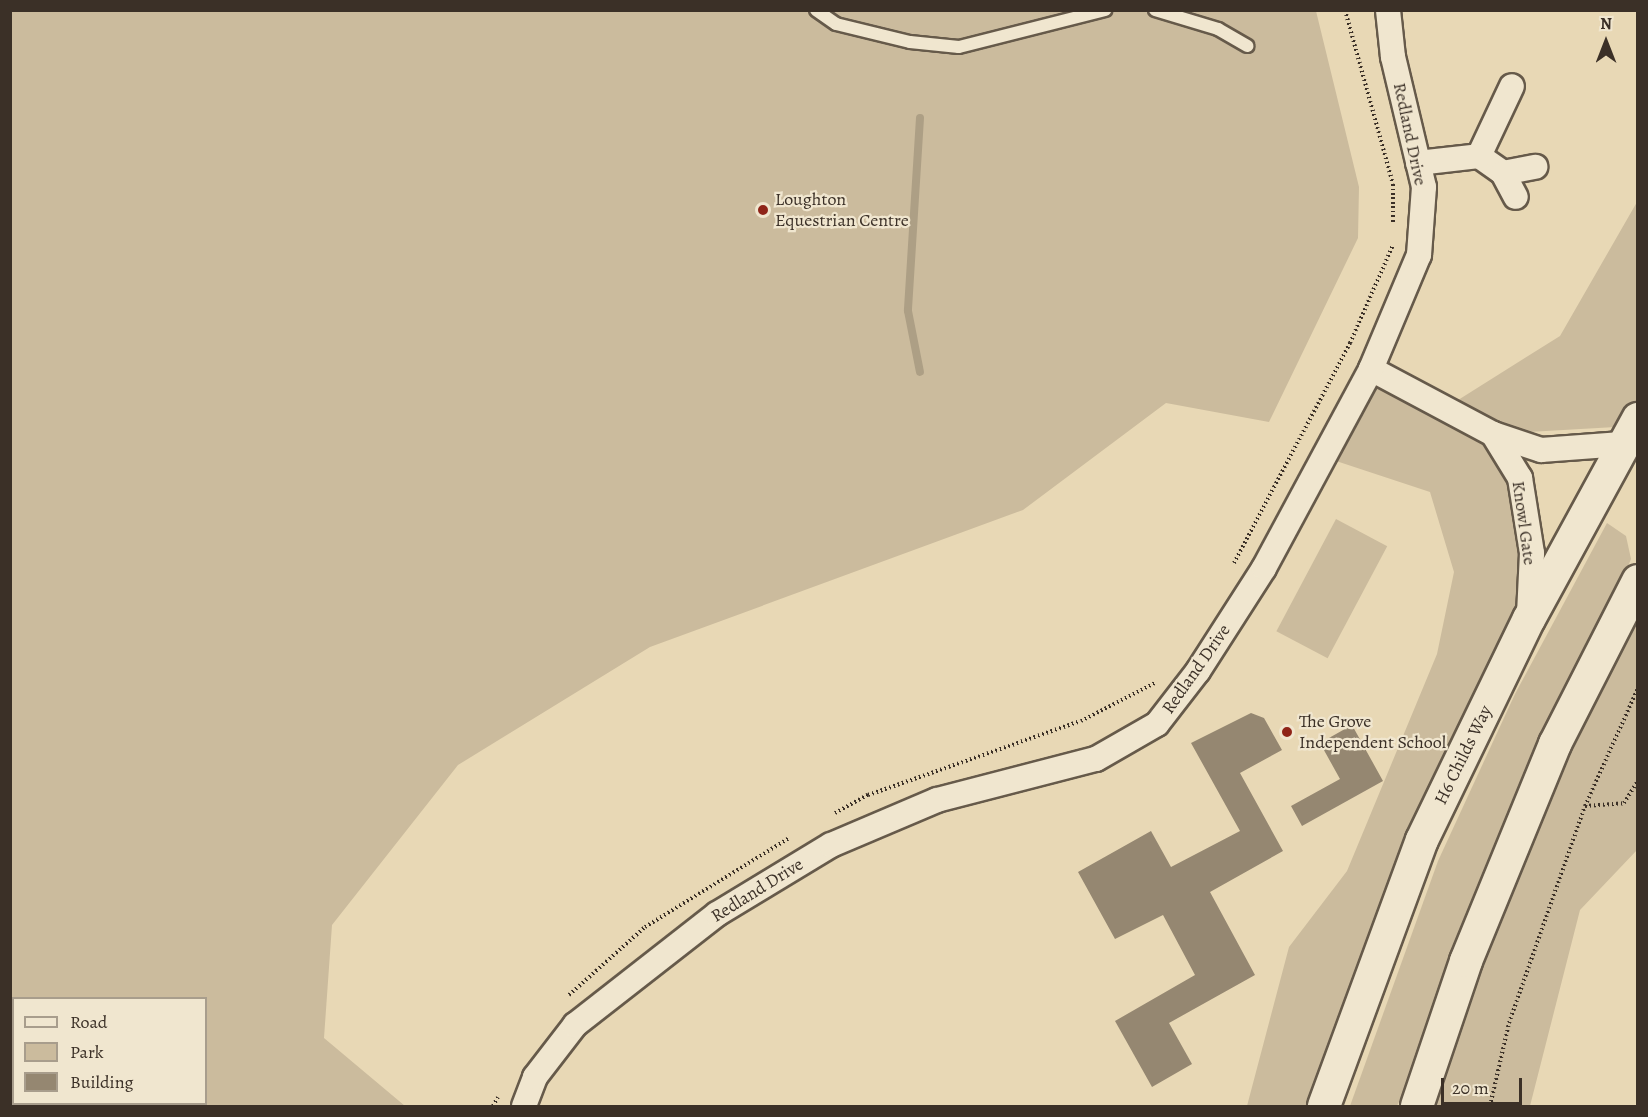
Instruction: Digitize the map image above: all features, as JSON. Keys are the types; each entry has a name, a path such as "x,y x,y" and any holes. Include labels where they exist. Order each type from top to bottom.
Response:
{"street":[{"name":"Redland Drive","path":"524,1107 535,1077 575,1025 717,914 774,879 831,845 937,800 1096,759 1157,724 1198,671 1264,568 1371,369 1419,255 1424,187 1393,57 1388,10"},
{"path":"1479,156 1512,86"},
{"path":"1418,163 1479,156 1503,173 1516,197"},
{"path":"1503,173 1535,166"},
{"path":"1371,369 1493,434 1541,450 1630,431"},
{"name":"H6 Childs Way","path":"1324,1107 1422,840 1529,619 1630,431"},
{"name":"Knowl Gate","path":"1493,434 1520,478 1532,553 1529,619"},
{"path":"1417,1107 1466,961 1554,744 1638,581"}],"lane":[{"path":"816,10 836,24 909,42 959,47 1105,10"},
{"path":"1155,10 1218,30 1247,46"}],"path":[{"path":"1345,10 1393,184 1393,231"},
{"path":"1233,566 1350,343 1393,243"},
{"path":"828,817 868,795 1081,721 1163,678"},
{"path":"1490,1107 1509,1023 1585,806 1638,688"},
{"path":"1585,806 1624,803 1638,781"},
{"path":"561,1005 645,927 748,860 798,833"},
{"path":"493,1107 503,1087"}],"green space":[{"name":"Loughton Equestrian Centre","path":"10,11 1316,11 1359,187 1358,238 1269,422 1166,403 1023,510 650,647 458,765 332,925 324,1038 405,1106 11,1106"},
{"path":"1637,202 1637,419 1633,426 1494,434 1520,478 1529,619 1326,1106 1247,1106 1289,947 1347,871 1437,654 1454,572 1430,492 1324,457 1371,369 1447,407 1560,336"},
{"path":"1336,519 1387,546 1328,658 1276,631"},
{"path":"1607,523 1626,536 1631,559 1429,1038 1397,1106 1350,1106 1438,861 1515,694"},
{"path":"1637,581 1637,850 1580,910 1530,1106 1417,1106"}],"building":[{"path":"1251,713 1264,718 1282,750 1240,773 1283,851 1210,892 1255,975 1169,1023 1192,1064 1152,1087 1115,1021 1195,975 1163,915 1115,939 1078,872 1151,831 1171,867 1240,831 1191,743"},
{"path":"1352,725 1383,781 1302,826 1291,806 1340,779 1320,743"}],"waterway":[{"path":"920,118 908,311 920,372"}],"place":[{"name":"Loughton Equestrian Centre","path":"763,210"},
{"name":"The Grove Independent School","path":"1287,732"}]}
